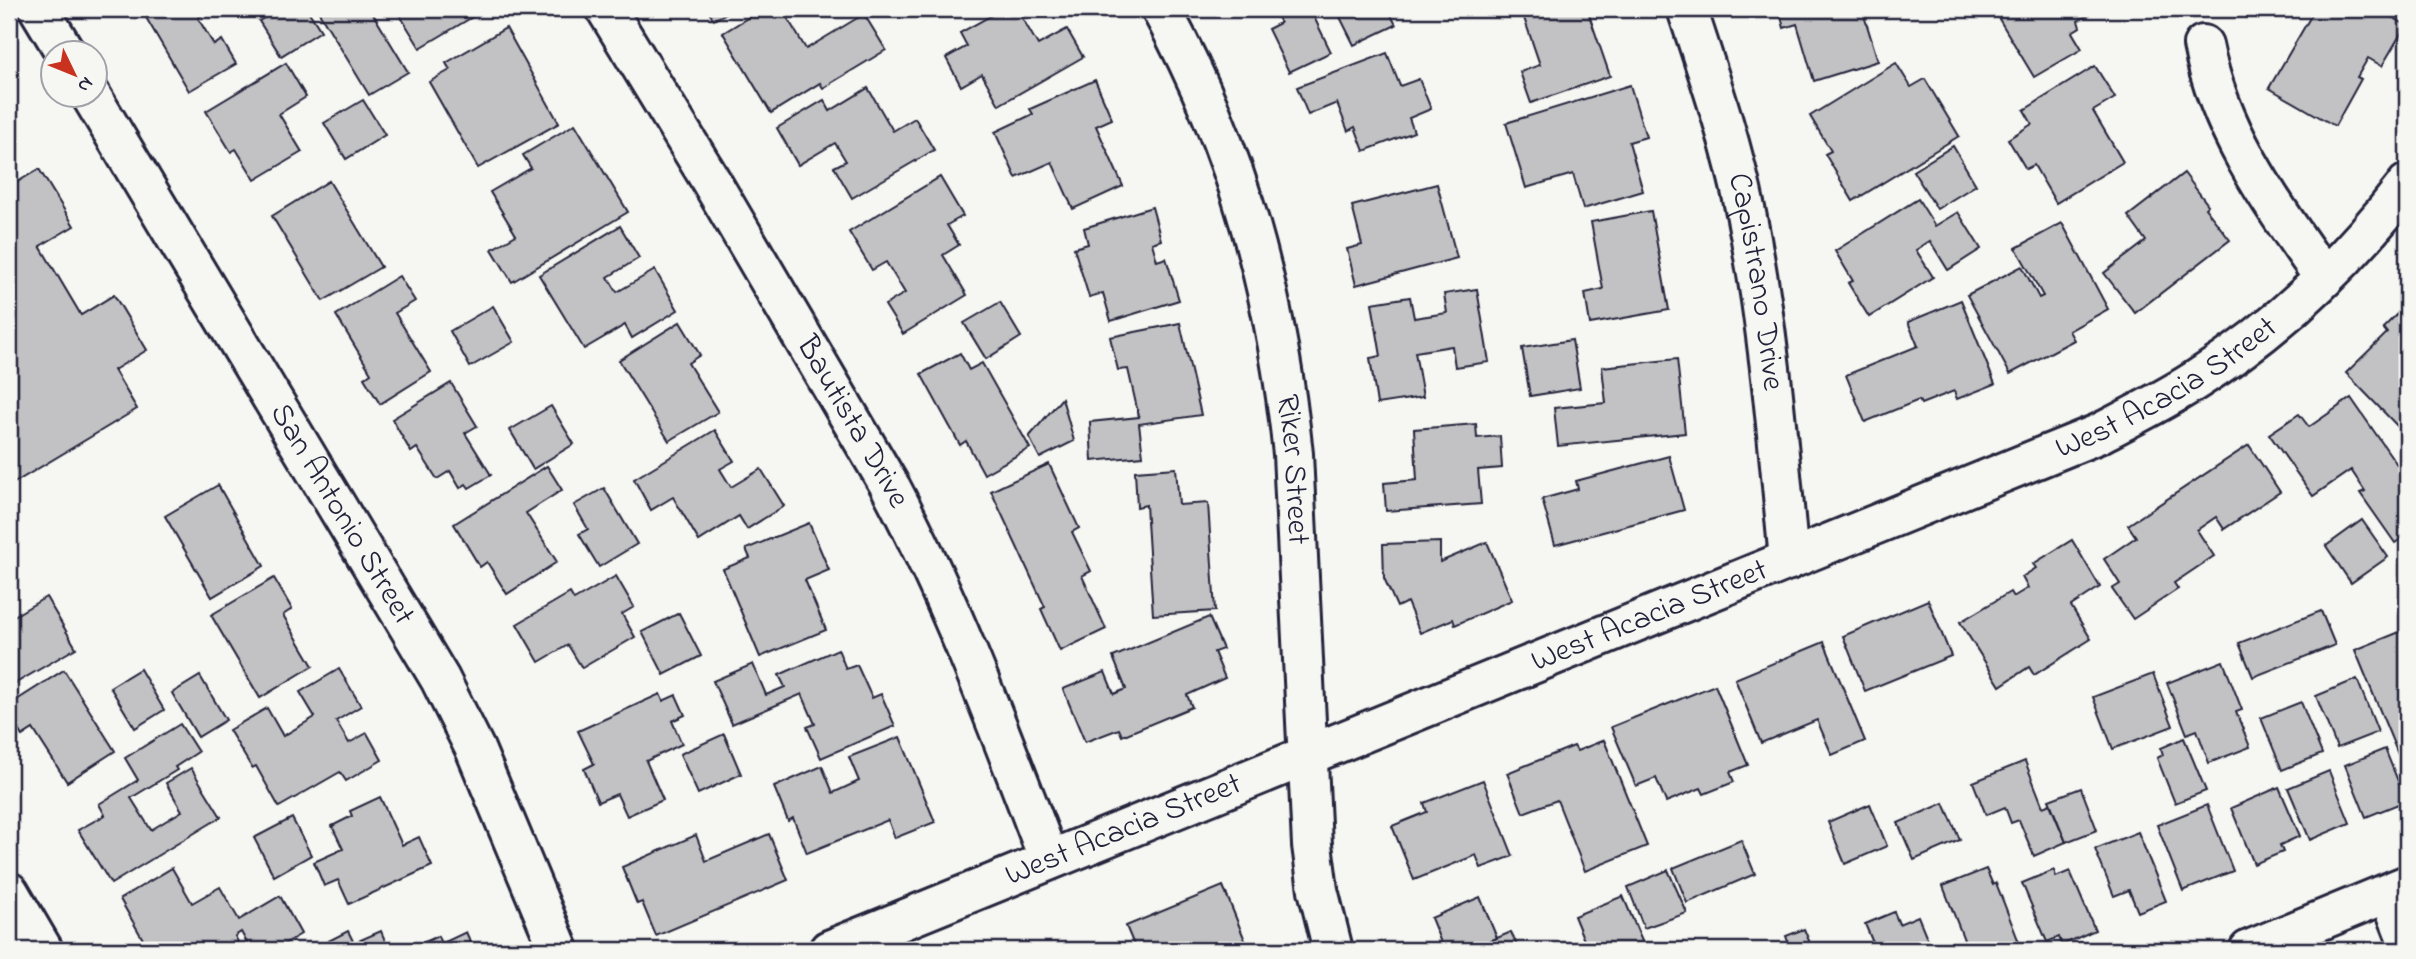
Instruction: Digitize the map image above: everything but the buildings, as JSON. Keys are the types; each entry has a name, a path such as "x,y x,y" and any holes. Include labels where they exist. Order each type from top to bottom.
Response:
{"street":[{"path":"39,9 57,38"},
{"name":"Bautista Drive","path":"606,9 708,176 919,541 1049,860"},
{"name":"Riker Street","path":"1161,9 1192,70 1238,181 1256,240 1273,313 1286,389 1293,454 1312,845 1318,890 1333,950"},
{"name":"Capistrano Drive","path":"1686,9 1719,106 1746,210 1762,298 1789,560"},
{"path":"2203,45 2209,79 2224,118 2285,222 2324,278"},
{"name":"San Antonio Street","path":"98,108 440,680 475,749 559,950"},
{"name":"West Acacia Street","path":"829,950 2098,434 2197,379 2244,346 2324,278 2359,242 2407,184"},
{"path":"2249,950 2398,889 2407,939"},
{"path":"9,892 43,950"}]}
